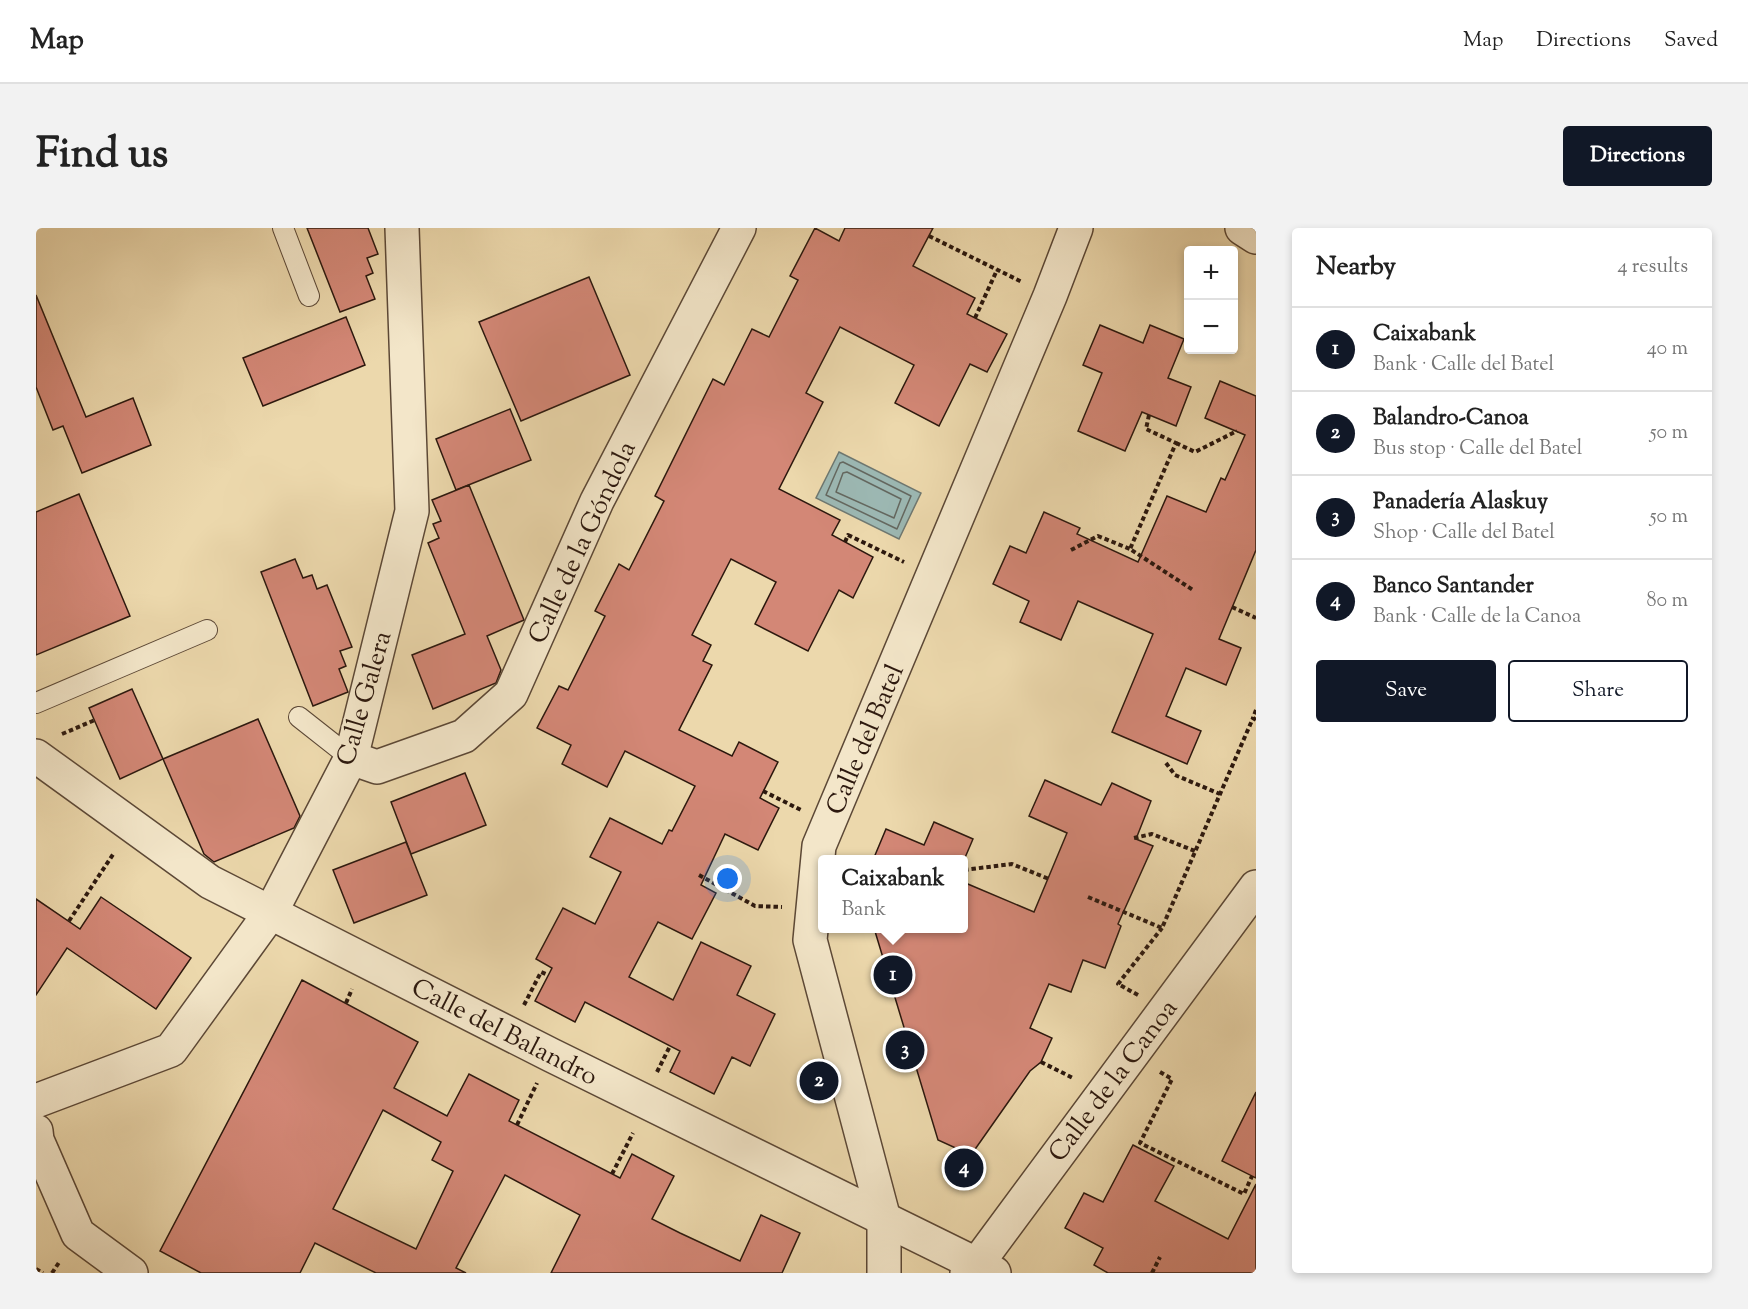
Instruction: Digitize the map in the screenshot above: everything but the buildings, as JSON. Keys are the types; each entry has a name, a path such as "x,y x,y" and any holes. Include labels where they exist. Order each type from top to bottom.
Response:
{"street":[{"name":"Calle Galera","path":"36,1101 171,1050 271,912 351,758 412,511 402,228"},
{"name":"Calle de la Góndola","path":"351,758 377,767 464,736 511,694 597,501 739,228"},
{"name":"Calle del Batel","path":"818,855 819,846 1050,296 1076,228"},
{"path":"1242,228 1256,237"},
{"name":"Calle del Balandro","path":"46,746 132,824 210,882 509,1034 884,1219 979,1270"},
{"name":"Calle del Batel","path":"818,856 810,940 884,1219 884,1273"},
{"name":"Calle de la Canoa","path":"979,1270 1130,1056 1256,887"},
{"path":"36,1131 37,1140 78,1234 131,1273"}],"lane":[{"path":"283,228 309,296"},
{"path":"36,703 207,630"},
{"path":"299,717 351,758"}],"path":[{"path":"929,236 1050,296"},
{"path":"975,318 997,270"},
{"path":"1149,415 1146,429 1195,452 1237,431"},
{"path":"1130,549 1176,443"},
{"path":"845,542 848,535 932,576"},
{"path":"1071,550 1098,536 1130,549 1193,590"},
{"path":"1232,606 1256,618"},
{"path":"1165,1010 1118,984 1162,928 1256,710"},
{"path":"46,746 95,720"},
{"path":"1166,763 1175,775 1220,795"},
{"path":"763,791 828,825"},
{"path":"69,921 132,824"},
{"path":"1134,838 1152,834 1196,851"},
{"path":"968,869 1012,864 1049,879"},
{"path":"699,875 755,906 813,908"},
{"path":"1088,897 1162,928"},
{"path":"509,1034 541,972 548,975"},
{"path":"517,1125 551,1055"},
{"path":"1130,1056 1172,1079 1140,1143 1244,1194 1252,1176"},
{"path":"612,1174 649,1103"},
{"path":"1152,1273 1160,1257"},
{"path":"36,1269 43,1273"}],"water":[{"path":"839,452 921,493 899,539 816,498"}],"place":[{"name":"Caixabank","path":"893,975"},
{"name":"Panadería Alaskuy","path":"905,1050"},
{"name":"Balandro-Canoa","path":"819,1081"},
{"name":"Banco Santander","path":"964,1168"}]}
